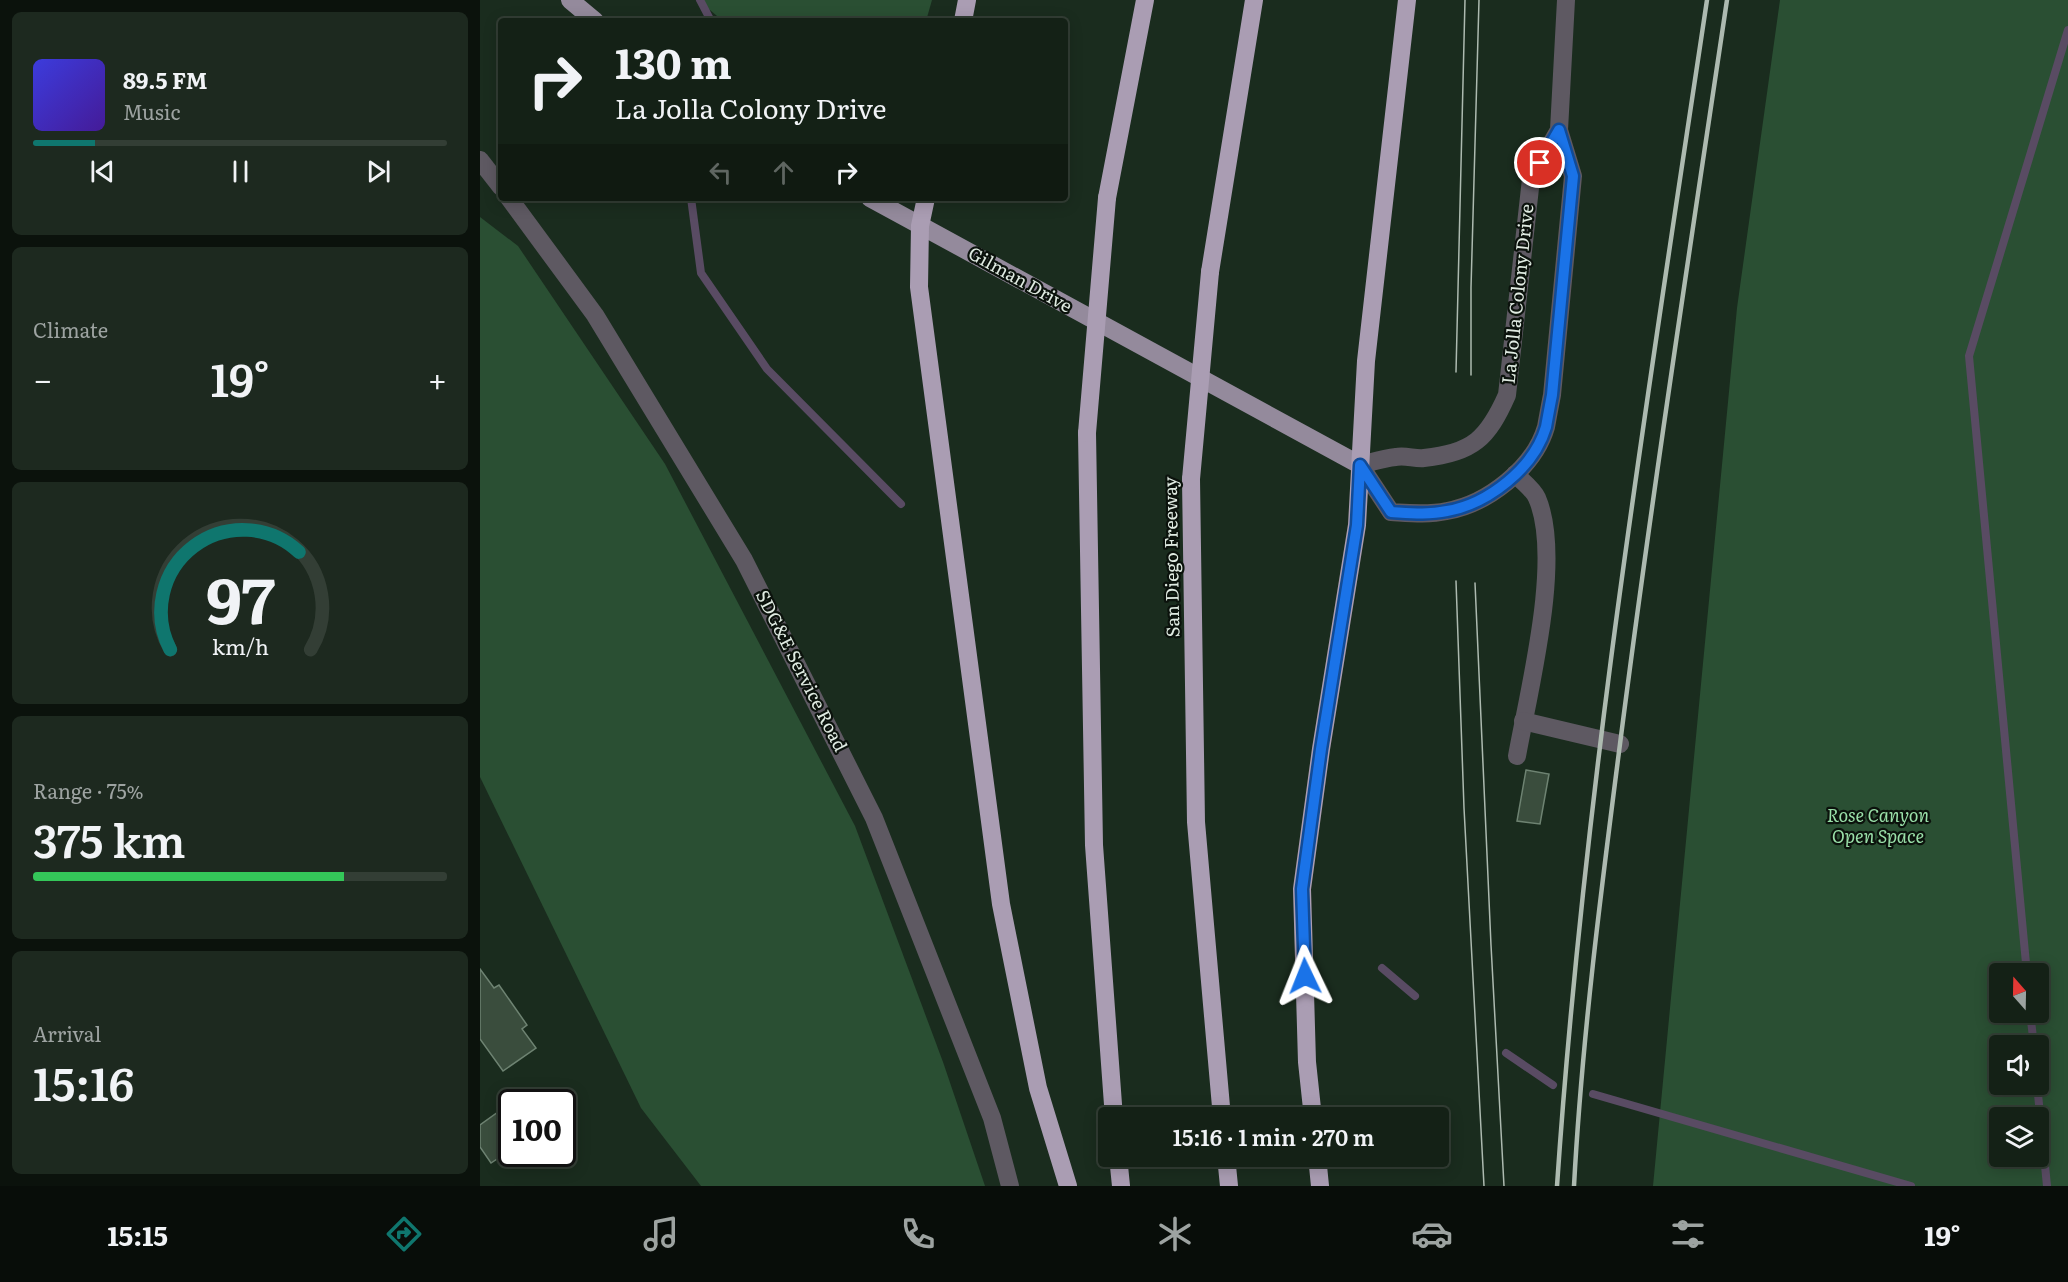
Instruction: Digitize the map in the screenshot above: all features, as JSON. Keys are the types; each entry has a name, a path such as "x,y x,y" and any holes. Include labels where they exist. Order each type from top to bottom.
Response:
{"highway":[{"path":"964,18 967,0"},
{"path":"1113,1107 1094,845 1087,433 1107,198 1145,0"},
{"name":"San Diego Freeway","path":"1221,1107 1196,822 1191,478 1210,272 1254,0"},
{"path":"1312,1107 1307,1062 1302,889 1321,749 1357,525 1366,361 1407,0"},
{"path":"925,201 920,226 919,287 1002,904 1038,1088 1068,1186"},
{"path":"1119,1167 1121,1186"},
{"path":"1227,1167 1228,1186"},
{"path":"1318,1167 1320,1186"}],"main road":[{"path":"570,0 591,18"},
{"name":"Gilman Drive","path":"875,201 1169,363"},
{"name":"La Jolla Colony Drive","path":"1169,363 1360,465"}],"street":[{"name":"La Jolla Colony Drive","path":"1559,130 1531,179 1507,395 1494,423 1480,439 1464,449 1422,458 1398,456 1360,465 1391,512 1426,514 1466,506 1483,497 1515,474 1534,454 1545,428 1552,395 1573,176 1559,130 1566,0"},
{"path":"483,164 498,184"},
{"name":"SDG&E Service Road","path":"511,201 595,315 744,560 760,591 874,818 992,1118 1010,1186"},
{"path":"1515,474 1536,495 1545,525 1547,569 1517,756"},
{"path":"1523,722 1620,744"}],"green space":[{"path":"698,0 932,0 927,18 719,18"},
{"name":"Rose Canyon Open Space","path":"1780,0 2068,0 2068,1186 1653,1186 1737,308"},
{"path":"480,217 518,246 665,464 855,826 943,1062 985,1186 701,1186 641,1108 480,777"}],"building":[{"path":"1526,770 1549,774 1540,824 1517,821"},
{"path":"480,969 494,988 499,985 527,1025 522,1029 536,1048 503,1071 480,1039"},
{"path":"498,1112 498,1158 491,1163 480,1147 480,1125"}],"waterway":[{"path":"700,0 709,18"},
{"path":"2026,963 1969,356 2068,30"},
{"path":"691,201 701,273 767,369 901,504"},
{"path":"1382,968 1415,996"},
{"path":"2031,1023 2033,1035"},
{"path":"1506,1053 1553,1085"},
{"path":"1593,1094 1911,1186"},
{"path":"2038,1095 2047,1186"}],"tram line":[{"path":"1456,372 1465,0"},
{"path":"1471,375 1471,288 1479,0"},
{"path":"1456,581 1464,808 1484,1186"},
{"path":"1475,583 1504,1186"}],"railway":[{"path":"1557,1186 1569,1037 1601,740 1641,443 1707,0"},
{"path":"1574,1186 1587,1020 1620,744 1658,465 1727,0"}],"route":[{"path":"1305,976 1302,889 1321,749 1357,525 1360,465 1391,512 1426,514 1466,506 1483,497 1515,474 1534,454 1545,428 1552,395 1573,176 1559,130 1540,163"}]}
